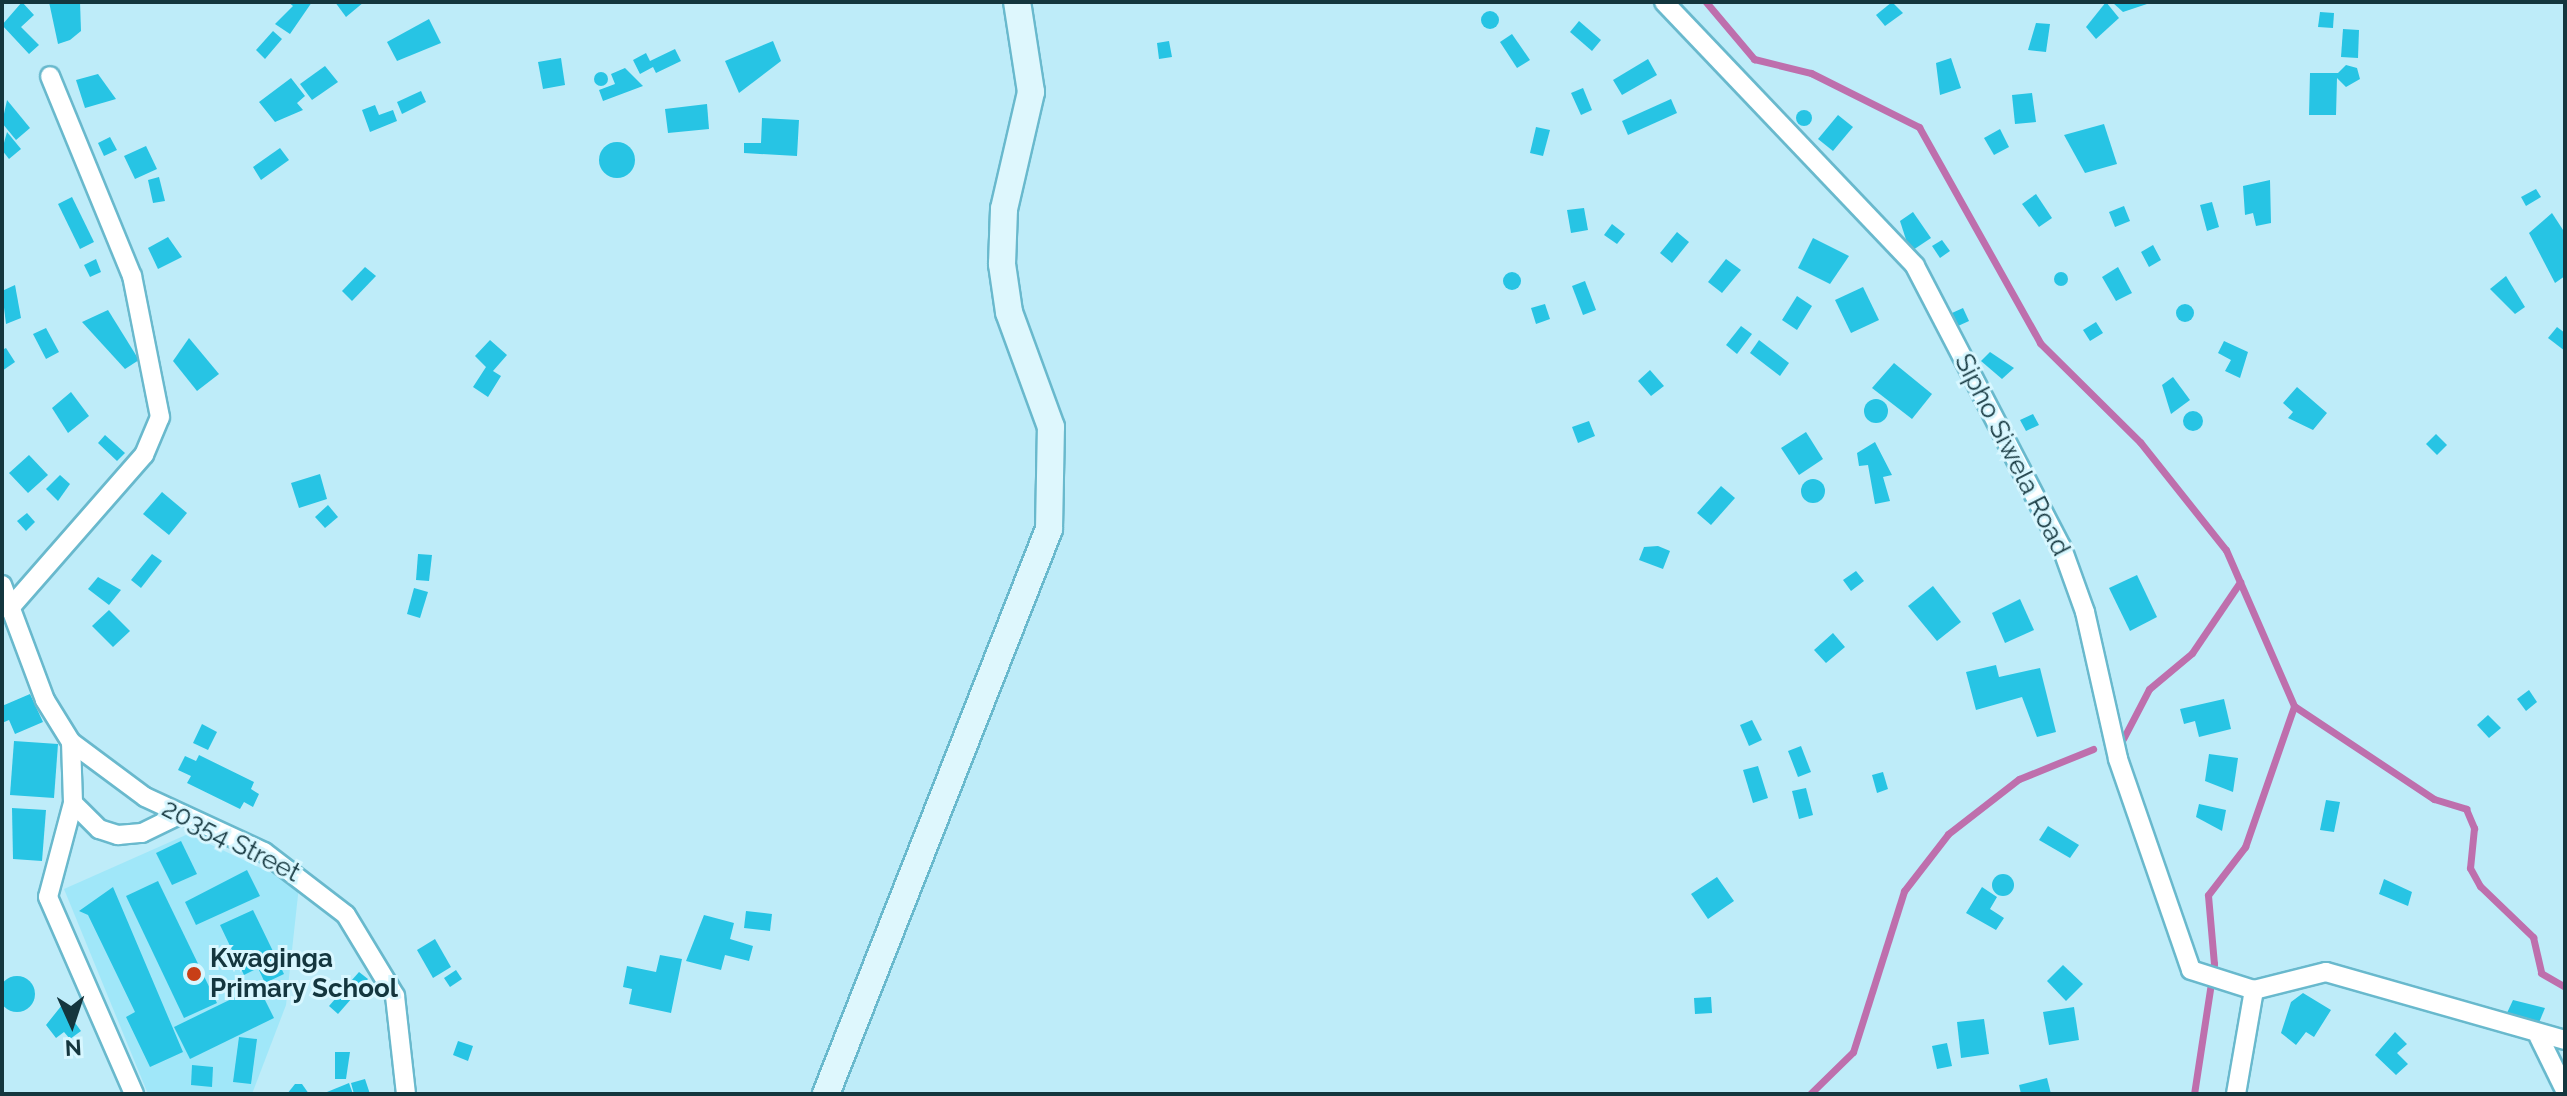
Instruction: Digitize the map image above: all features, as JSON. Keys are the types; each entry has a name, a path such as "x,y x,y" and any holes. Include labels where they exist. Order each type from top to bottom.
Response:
{"street":[{"path":"826,1094 1049,529 1051,427 1009,312 1002,264 1004,209 1031,92 1017,2"},
{"name":"Sipho Siwela Road","path":"1664,2 1866,212 1932,297 2062,548 2163,904 2197,974 2254,990"},
{"path":"9,609 144,455 160,417 132,276 50,76"},
{"path":"2,585 45,700 71,742 73,803 48,897 134,1094"},
{"name":"20354 Street","path":"71,742 181,814 264,852 346,915 395,996 406,1094"},
{"path":"73,803 99,829 118,835 181,814"},
{"path":"2236,1094 2254,990 2326,972 2539,1037 2565,1040"},
{"path":"2539,1037 2565,1090"}],"shaded area":[{"name":"Kwaginga Primary School","path":"188,834 299,886 286,1005 252,1094 148,1094 64,889"}],"building":[{"path":"22,2 34,15 21,27 39,45 29,54 2,25"},
{"path":"49,2 80,2 81,31 70,40 58,44"},
{"path":"288,2 312,2 290,34 275,24 293,6"},
{"path":"335,2 364,2 346,17"},
{"path":"1892,2 1903,13 1885,26 1876,15"},
{"path":"2106,2 2119,18 2096,39 2086,27"},
{"path":"2112,2 2153,2 2123,12"},
{"path":"1490,11 1499,20 1490,29 1481,20"},
{"path":"2320,12 2334,13 2333,28 2318,27"},
{"path":"429,19 441,43 397,61 387,42"},
{"path":"1579,21 1601,40 1592,51 1570,32"},
{"path":"2036,23 2050,24 2046,52 2028,50"},
{"path":"2343,29 2359,30 2358,58 2341,57"},
{"path":"273,31 282,39 265,59 256,50"},
{"path":"1512,34 1530,60 1517,68 1500,42"},
{"path":"773,41 781,61 739,93 725,61"},
{"path":"1169,41 1172,57 1159,59 1157,43"},
{"path":"675,49 681,61 656,73 653,67 640,74 633,60 646,53 650,61"},
{"path":"561,58 565,85 543,89 538,62"},
{"path":"1951,58 1961,88 1940,95 1936,63"},
{"path":"1648,59 1657,75 1622,95 1613,80"},
{"path":"2346,65 2357,68 2360,79 2346,87 2337,78 2336,115 2309,115 2310,73 2338,73"},
{"path":"325,66 338,82 312,100 300,84"},
{"path":"625,68 643,86 603,101 599,90 615,84 611,74"},
{"path":"601,72 608,79 601,86 594,79"},
{"path":"98,74 116,99 85,108 76,80"},
{"path":"291,78 305,96 297,103 303,110 275,122 259,102"},
{"path":"1583,88 1592,110 1581,115 1571,93"},
{"path":"421,91 426,102 402,114 397,102"},
{"path":"2032,93 2036,122 2015,124 2012,95"},
{"path":"1671,99 1677,113 1628,135 1622,121"},
{"path":"7,100 30,128 16,140 2,123"},
{"path":"707,104 709,129 668,133 665,109"},
{"path":"375,105 379,115 393,110 397,121 370,132 362,110"},
{"path":"1801,110 1807,110 1812,118 1810,124 1801,126 1796,121 1796,115"},
{"path":"1838,115 1853,127 1833,151 1818,139"},
{"path":"762,118 799,120 797,156 744,153 744,143 761,143"},
{"path":"2104,124 2117,164 2085,173 2064,135"},
{"path":"1536,127 1550,130 1543,156 1530,153"},
{"path":"2000,129 2009,147 1994,155 1984,138"},
{"path":"7,132 21,149 9,159 2,150"},
{"path":"110,137 117,150 104,156 98,143"},
{"path":"617,142 630,147 635,160 630,173 617,178 604,173 599,160 604,147"},
{"path":"146,146 157,169 135,179 124,156"},
{"path":"280,148 289,160 261,180 253,167"},
{"path":"159,177 165,201 153,203 148,180"},
{"path":"2270,180 2271,223 2256,226 2253,213 2245,215 2243,186"},
{"path":"2536,189 2541,197 2526,206 2521,197"},
{"path":"2036,194 2052,218 2039,227 2022,204"},
{"path":"72,197 94,242 80,249 58,204"},
{"path":"2212,202 2219,227 2207,231 2200,205"},
{"path":"2124,206 2130,221 2115,227 2109,212"},
{"path":"1584,208 1588,230 1571,233 1567,210"},
{"path":"1913,212 1931,238 1910,252 1900,221"},
{"path":"2552,213 2565,233 2565,276 2555,283 2529,233"},
{"path":"1612,224 1625,234 1617,244 1604,235"},
{"path":"1677,232 1689,242 1672,263 1660,253"},
{"path":"168,237 182,257 158,269 148,248"},
{"path":"1813,238 1849,256 1830,284 1798,268"},
{"path":"1942,240 1950,251 1940,258 1932,246"},
{"path":"2153,245 2161,260 2149,267 2141,252"},
{"path":"96,259 101,272 90,277 84,265"},
{"path":"1726,259 1741,270 1722,293 1708,282"},
{"path":"365,267 376,276 352,301 342,291"},
{"path":"2118,267 2132,293 2116,301 2102,277"},
{"path":"1508,272 1516,272 1521,281 1519,288 1508,290 1503,285 1503,277"},
{"path":"2061,272 2068,279 2061,286 2054,279"},
{"path":"2506,276 2525,307 2515,314 2490,289"},
{"path":"1585,281 1596,310 1583,315 1572,286"},
{"path":"15,285 21,318 6,324 2,291"},
{"path":"1863,287 1879,320 1851,333 1835,300"},
{"path":"1797,296 1812,306 1797,330 1782,320"},
{"path":"1545,304 1550,319 1536,324 1531,308"},
{"path":"2185,304 2194,313 2185,322 2176,313"},
{"path":"1963,308 1969,321 1958,326 1952,313"},
{"path":"108,310 139,360 125,369 82,322"},
{"path":"2096,322 2103,333 2090,341 2083,330"},
{"path":"1741,326 1752,334 1737,354 1726,345"},
{"path":"2557,327 2565,333 2565,351 2548,338"},
{"path":"46,328 59,352 46,359 33,334"},
{"path":"189,338 219,374 197,391 173,361"},
{"path":"490,340 507,355 493,371 501,376 488,397 473,387 486,367 475,356"},
{"path":"1759,340 1789,363 1780,376 1750,353"},
{"path":"2224,341 2248,352 2240,378 2225,371 2231,360 2218,353"},
{"path":"6,348 15,362 2,371 2,350"},
{"path":"1990,352 2014,368 2002,379 1981,361"},
{"path":"1894,363 1932,394 1912,419 1872,388"},
{"path":"1650,370 1664,386 1651,396 1638,381"},
{"path":"2173,377 2190,400 2171,414 2162,385"},
{"path":"2297,387 2327,413 2313,430 2288,418 2293,412 2283,403"},
{"path":"71,392 89,416 68,433 52,408"},
{"path":"1876,399 1885,402 1888,411 1885,420 1876,423 1867,420 1864,411 1867,402"},
{"path":"2193,411 2200,414 2203,421 2200,428 2193,431 2186,428 2183,421 2186,414"},
{"path":"2033,414 2039,425 2026,431 2020,420"},
{"path":"1589,421 1595,436 1578,443 1572,427"},
{"path":"1806,432 1823,459 1799,475 1781,448"},
{"path":"2436,434 2447,445 2437,455 2426,444"},
{"path":"105,435 125,453 117,461 98,443"},
{"path":"1875,442 1892,475 1883,477 1890,501 1875,504 1868,465 1859,466 1857,453"},
{"path":"29,455 48,475 28,493 9,473"},
{"path":"320,474 327,499 299,508 291,483"},
{"path":"60,475 70,484 58,501 46,489"},
{"path":"1813,479 1821,483 1825,491 1821,499 1813,503 1805,499 1801,491 1805,483"},
{"path":"1721,486 1735,498 1711,525 1697,513"},
{"path":"162,492 187,513 169,535 143,514"},
{"path":"328,505 338,517 325,528 315,517"},
{"path":"27,513 35,522 26,531 17,521"},
{"path":"1658,546 1670,551 1663,569 1639,560 1644,547"},
{"path":"152,554 162,561 141,588 131,580"},
{"path":"418,554 432,555 429,581 416,580"},
{"path":"1856,571 1864,581 1851,591 1843,580"},
{"path":"2137,575 2157,617 2130,631 2109,588"},
{"path":"98,577 121,590 109,605 88,589"},
{"path":"1933,586 1961,622 1937,641 1908,606"},
{"path":"414,588 428,592 420,618 407,614"},
{"path":"2020,599 2034,630 2005,643 1992,613"},
{"path":"109,610 130,631 113,647 92,626"},
{"path":"1833,633 1845,647 1826,663 1814,650"},
{"path":"1996,665 1999,677 2040,668 2056,732 2037,737 2022,697 1976,710 1966,672"},
{"path":"2529,690 2537,702 2526,711 2517,699"},
{"path":"30,694 43,722 15,734 9,720 2,723 2,706"},
{"path":"2224,699 2231,729 2199,737 2195,721 2184,724 2180,709"},
{"path":"2488,715 2501,728 2489,738 2477,725"},
{"path":"1752,720 1762,740 1749,746 1740,725"},
{"path":"202,724 217,732 208,750 193,743"},
{"path":"14,741 58,744 54,798 10,795"},
{"path":"1801,746 1811,772 1798,777 1788,751"},
{"path":"2209,754 2238,758 2233,792 2205,781"},
{"path":"199,755 254,782 251,789 259,794 253,807 244,802 240,809 187,783 191,776 178,770 185,756 196,761"},
{"path":"1758,766 1768,798 1753,803 1743,770"},
{"path":"1883,772 1888,789 1877,793 1872,775"},
{"path":"1806,788 1813,815 1799,819 1792,791"},
{"path":"2326,800 2340,802 2334,832 2320,830"},
{"path":"2199,804 2226,810 2222,831 2196,817"},
{"path":"12,808 46,810 42,861 13,859"},
{"path":"2048,826 2079,845 2070,858 2039,840"},
{"path":"181,841 197,874 172,885 156,853"},
{"path":"247,870 260,896 196,925 185,902"},
{"path":"2003,874 2011,877 2014,885 2011,893 2003,896 1995,893 1992,885 1995,877"},
{"path":"1717,877 1734,901 1708,919 1691,894"},
{"path":"2384,879 2412,892 2408,906 2379,894"},
{"path":"158,881 217,1003 184,1018 126,896"},
{"path":"113,887 183,1052 150,1067 126,1017 135,1012 88,915 79,911"},
{"path":"1982,887 1997,897 1990,909 2004,918 1996,930 1966,913"},
{"path":"253,910 284,974 265,983 258,968 244,975 220,925"},
{"path":"746,911 772,914 770,931 744,928"},
{"path":"704,915 734,923 730,939 753,946 749,961 725,955 721,970 686,961"},
{"path":"435,939 451,967 433,978 417,950"},
{"path":"660,955 682,959 671,1013 629,1004 632,989 623,987 627,966 656,972"},
{"path":"2063,965 2083,984 2066,1001 2047,981"},
{"path":"456,970 462,979 450,987 444,978"},
{"path":"359,972 368,979 354,996 344,989"},
{"path":"17,976 30,981 35,994 30,1007 17,1012 4,1007 -1,994 4,981"},
{"path":"258,986 274,1018 190,1059 174,1027"},
{"path":"343,990 352,998 338,1014 329,1006"},
{"path":"2303,993 2331,1010 2314,1037 2306,1032 2296,1045 2281,1033 2291,1002"},
{"path":"1711,997 1712,1013 1695,1014 1694,998"},
{"path":"2513,1000 2545,1008 2538,1025 2507,1013"},
{"path":"62,1005 81,1031 70,1039 64,1032 56,1038 46,1025"},
{"path":"2074,1007 2079,1040 2049,1045 2043,1012"},
{"path":"1984,1019 1989,1054 1961,1058 1957,1022"},
{"path":"2395,1032 2407,1044 2397,1053 2408,1064 2396,1075 2375,1055"},
{"path":"239,1037 257,1039 251,1084 233,1082"},
{"path":"458,1041 473,1046 468,1061 453,1055"},
{"path":"1947,1043 1952,1066 1937,1069 1932,1046"},
{"path":"335,1052 350,1052 346,1079 335,1079"},
{"path":"192,1065 213,1067 212,1087 191,1085"},
{"path":"2047,1078 2051,1094 2021,1094 2019,1085"},
{"path":"365,1079 370,1094 354,1094 351,1083"},
{"path":"349,1083 353,1094 327,1092"},
{"path":"295,1084 302,1084 309,1094 287,1094"}],"waterway":[{"path":"1706,2 1754,59 1811,73 1919,127 2040,343 2140,442 2226,550 2294,706 2434,799 2466,809 2474,828 2470,868 2480,886 2533,937 2541,973 2565,987"},
{"path":"2123,739 2149,689 2192,653 2240,582"},
{"path":"2194,1094 2214,964 2208,895 2245,847 2294,706"},
{"path":"1810,1094 1853,1052 1904,891 1948,834 2019,779 2093,749"}],"place":[{"name":"Kwaginga Primary School","path":"194,974"}]}
